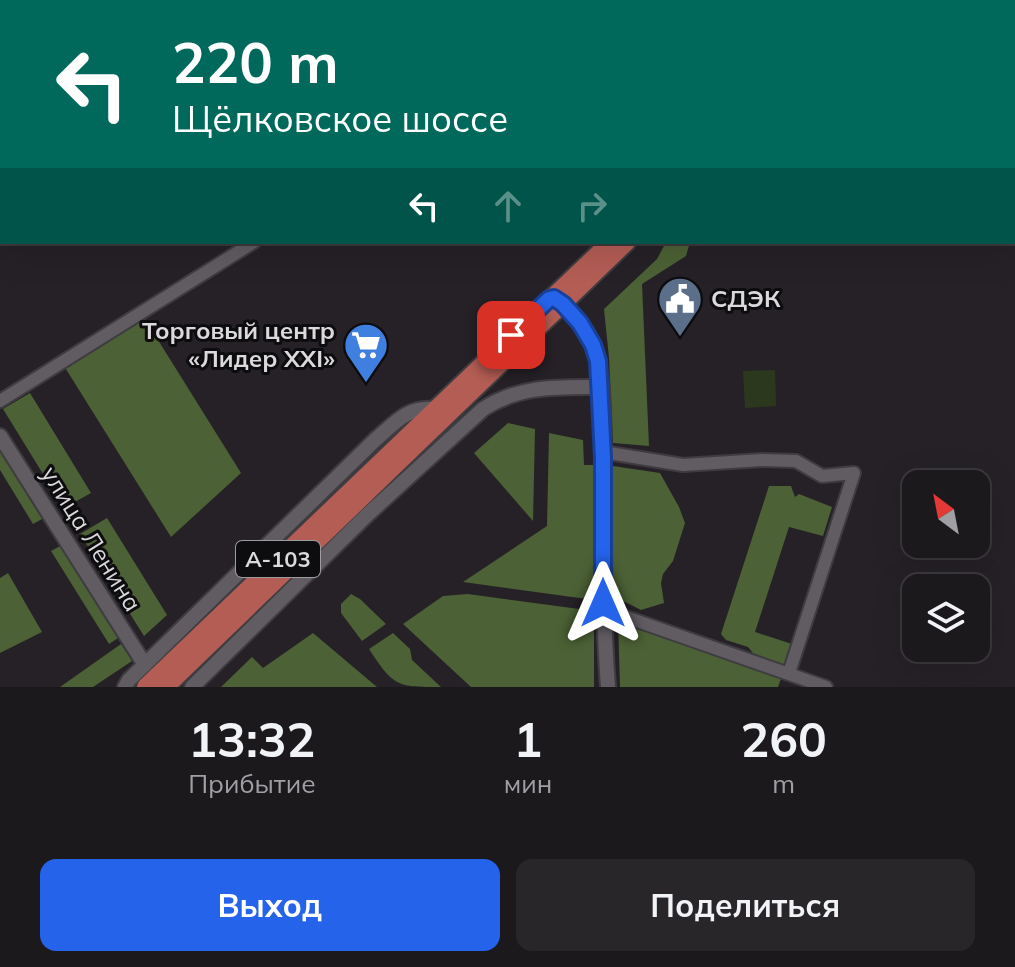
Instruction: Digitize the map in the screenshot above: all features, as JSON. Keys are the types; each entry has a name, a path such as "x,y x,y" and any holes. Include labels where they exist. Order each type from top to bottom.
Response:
{"main road":[{"name":"А-103","path":"165,687 211,634 434,409 556,302 609,244"},
{"name":"А-103","path":"146,687 211,634 540,326 556,302 587,281 624,244"}],"street":[{"path":"0,401 251,244"},
{"path":"587,281 577,309 598,361 603,452 603,609 608,687"},
{"path":"556,302 583,328"},
{"path":"540,326 562,319 583,328"},
{"path":"598,361 595,372 578,387 592,402 603,452"},
{"name":"А-103","path":"192,687 472,417 494,402 519,392 543,388 600,387"},
{"name":"А-103","path":"125,687 376,439 410,411 420,407 434,409"},
{"name":"улица Ленина","path":"0,436 145,665"},
{"path":"603,452 683,465 796,461 822,476 854,473 789,673"},
{"path":"603,609 826,687"}],"green space":[{"path":"665,244 689,244 686,256 642,284 649,446 613,443 604,309 657,259"},
{"path":"143,316 241,473 171,537 64,366"},
{"path":"775,370 776,406 745,408 743,371"},
{"path":"30,393 91,493 64,508 3,409"},
{"path":"508,423 535,429 533,521 474,453"},
{"path":"549,433 583,440 584,465 594,465 594,600 463,582 547,526"},
{"path":"0,451 42,519 33,524 0,470"},
{"path":"613,466 660,473 685,523 673,561 663,574 664,603 641,610 619,599 612,591"},
{"path":"769,486 791,486 795,497 799,494 832,507 823,536 789,527 755,632 792,644 785,667 756,657 748,647 726,640 721,634"},
{"path":"107,518 167,615 144,636 80,534"},
{"path":"62,545 118,638 109,644 51,551"},
{"path":"8,573 42,632 0,653 0,578"},
{"path":"351,594 386,624 362,641 341,613 341,604"},
{"path":"468,594 594,611 594,687 471,687 403,624 443,596"},
{"path":"618,619 782,676 778,687 620,687"},
{"path":"313,633 377,687 221,687 252,657 263,668"},
{"path":"393,633 410,649 412,660 441,687 405,685 391,678 369,649"},
{"path":"121,644 132,661 93,687 60,687"}],"place":[{"name":"СДЭК","path":"680,338"},
{"name":"Торговый центр «Лидер XXI»","path":"366,384"}],"route":[{"path":"511,335 549,299 554,298 580,323 596,353 603,458 603,603"}]}
